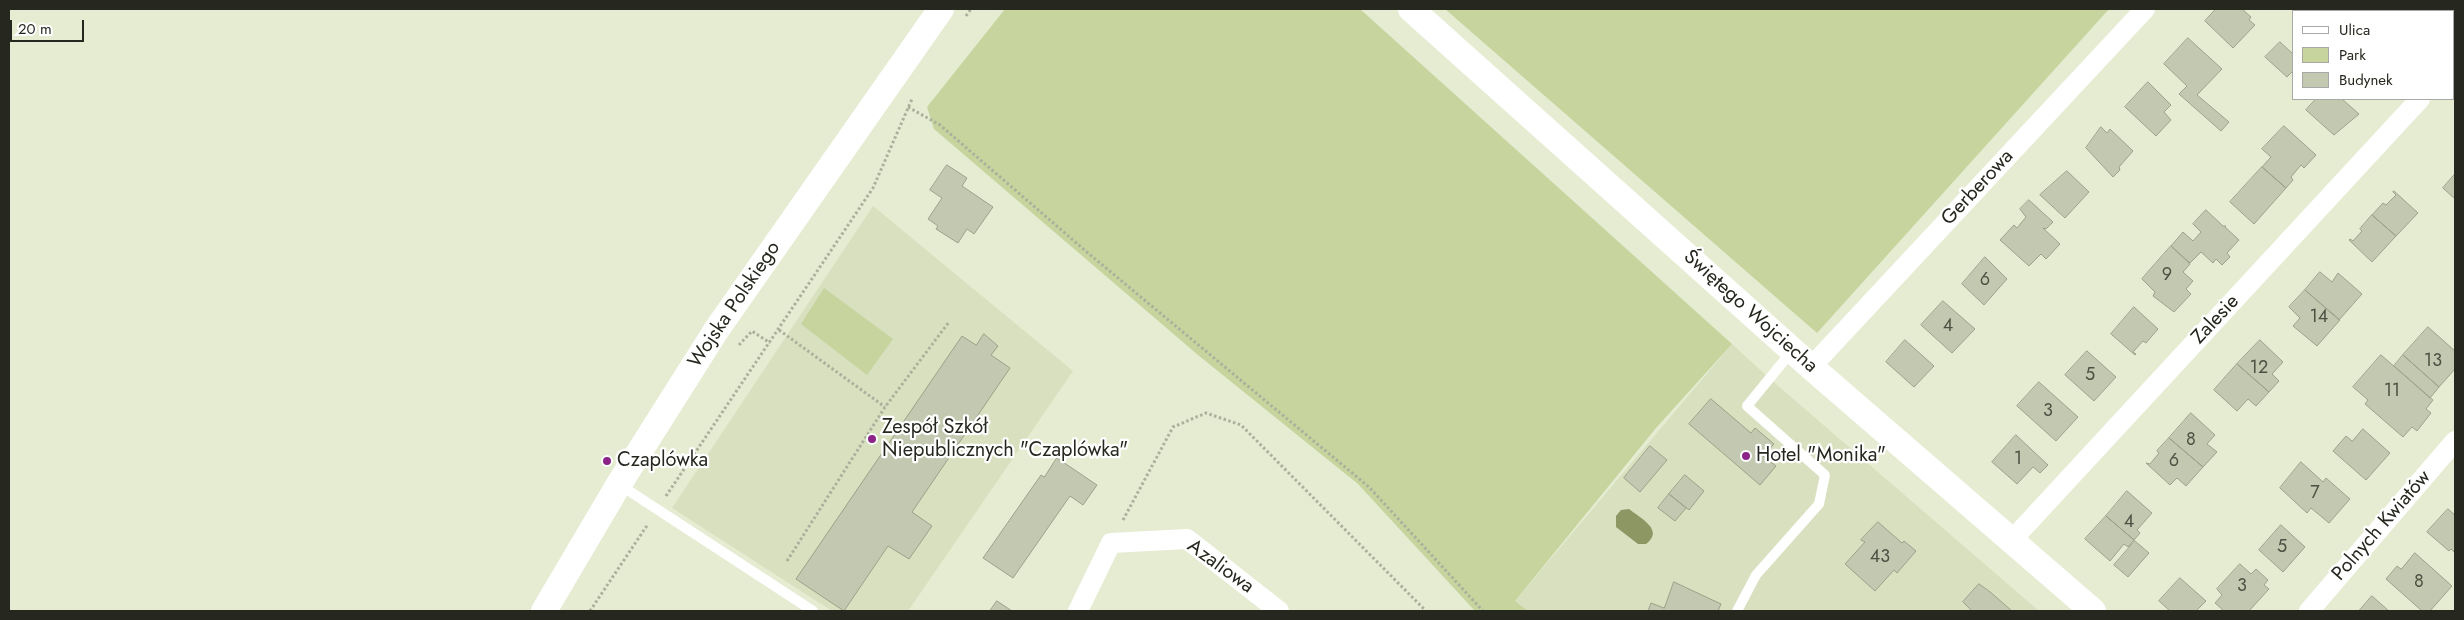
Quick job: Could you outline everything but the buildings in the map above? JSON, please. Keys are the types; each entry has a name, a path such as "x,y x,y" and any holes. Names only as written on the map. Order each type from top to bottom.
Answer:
{"street":[{"name":"Świętego Wojciecha","path":"1411,9 1802,358 2093,611"},
{"name":"Gerberowa","path":"1802,358 2145,9"},
{"name":"Wojska Polskiego","path":"544,611 620,484 717,329 951,16"},
{"name":"Zalesie","path":"2012,540 2419,100"},
{"name":"Polnych Kwiatów","path":"2309,611 2455,441"},
{"name":"Azaliowa","path":"1110,543 1187,538 1279,611"},
{"path":"1078,611 1110,543"}],"lane":[{"path":"1737,611 1756,575 1820,504 1825,475 1747,406 1802,358"},
{"path":"620,484 813,611"}],"path":[{"path":"951,16 971,9"},
{"path":"590,611 873,188 916,91"},
{"path":"908,107 940,125 1088,253 1369,487 1483,611"},
{"path":"786,561 885,408 949,322"},
{"path":"779,330 885,408"},
{"path":"1110,543 1174,427 1206,413 1241,425 1426,611"}],"shaded area":[{"name":"Zespół Szkół Niepublicznych \"Czaplówka\"","path":"873,206 1073,371 908,611 832,611 672,508"},
{"path":"1732,344 2039,611 1528,611 1515,601"},
{"path":"1629,509 1644,520 1652,529 1651,539 1646,544 1638,544 1616,527 1616,516 1621,510"}],"green space":[{"path":"1005,9 1360,9 1732,344 1656,428 1515,601 1528,611 1475,611 1358,484 1198,355 934,129 927,107"},
{"path":"1445,9 2109,9 1817,333"},
{"path":"824,288 893,339 867,375 801,324"}],"place":[{"name":"Zespół Szkół Niepublicznych \"Czaplówka\"","path":"872,439"},
{"name":"Hotel \"Monika\"","path":"1746,456"},
{"name":"Czaplówka","path":"607,461"}]}
